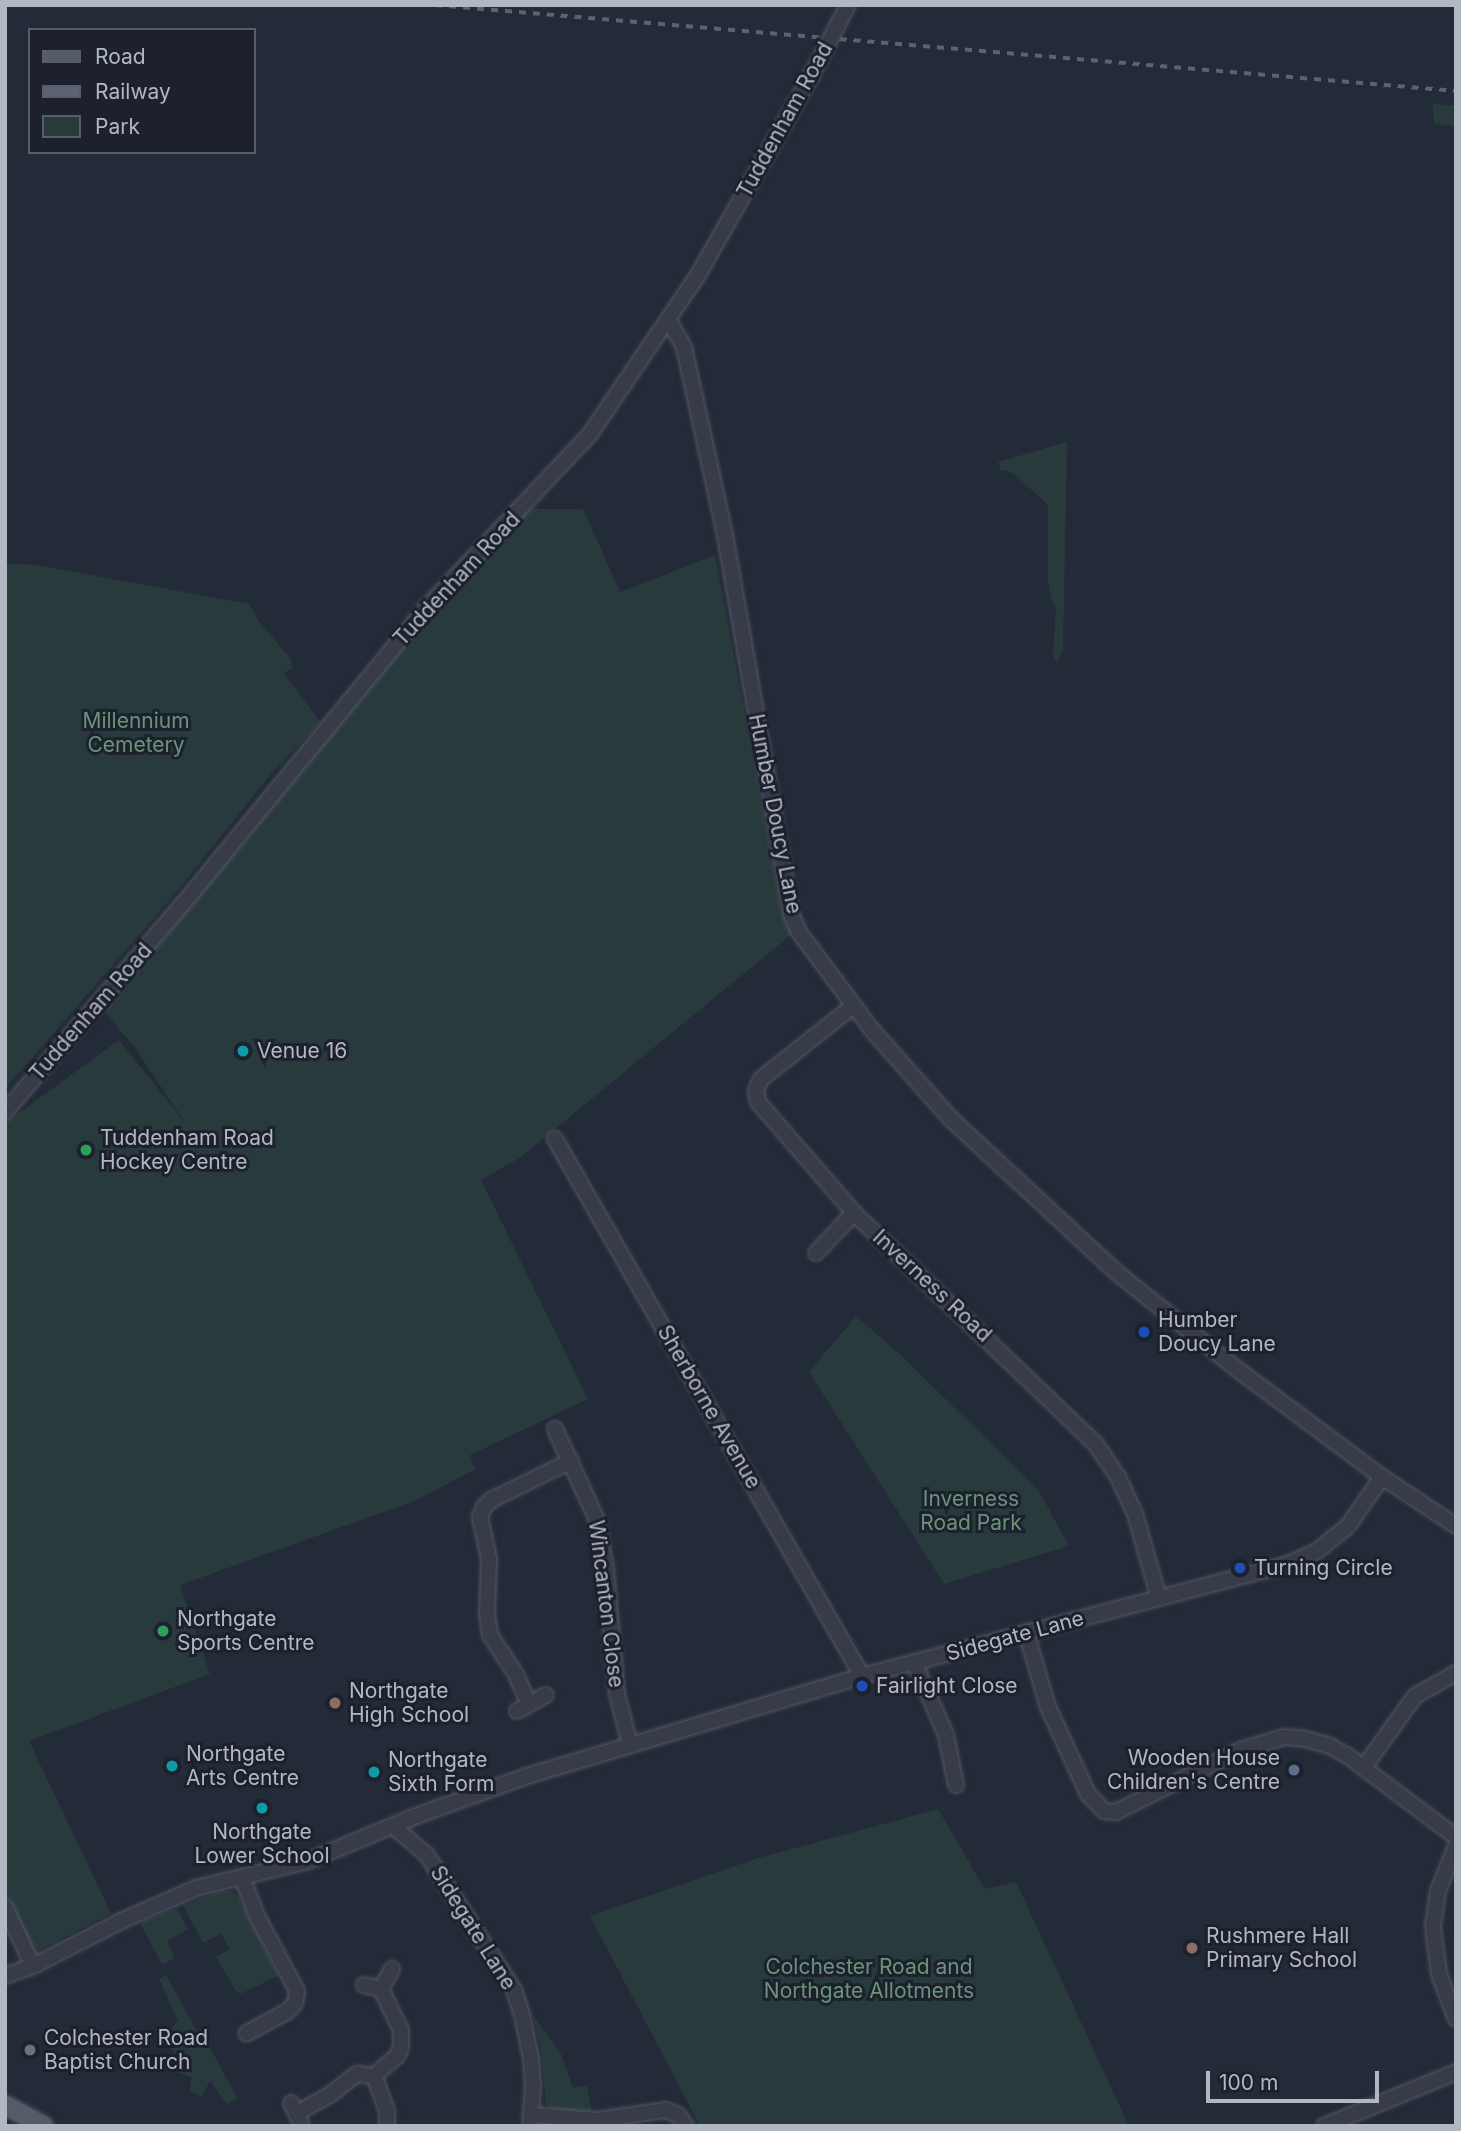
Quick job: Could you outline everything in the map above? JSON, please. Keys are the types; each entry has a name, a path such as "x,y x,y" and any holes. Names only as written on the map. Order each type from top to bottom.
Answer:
{"main road":[{"path":"5,2105 44,2126"}],"street":[{"name":"Tuddenham Road","path":"5,1112 186,900 427,607 590,434 669,321 812,74 848,5"},
{"name":"Humber Doucy Lane","path":"669,321 684,347 725,535 791,914 799,932 853,1006 953,1120 1116,1272 1241,1372 1382,1477 1456,1526"},
{"name":"Inverness Road","path":"853,1006 761,1079 756,1090 758,1102 854,1213 1095,1443 1118,1477 1135,1514 1159,1598"},
{"name":"Sherborne Avenue","path":"555,1139 862,1676"},
{"path":"816,1253 854,1213"},
{"name":"Wincanton Close","path":"555,1429 590,1499 600,1534 617,1694 630,1745"},
{"path":"547,1695 523,1708 515,1673 492,1641 488,1629 489,1559 480,1517 491,1500 571,1461"},
{"name":"Sidegate Lane","path":"531,2120 531,2057 523,2015 513,1990 427,1855 416,1816 527,1776 862,1676 1305,1558 1348,1526 1382,1477"},
{"path":"1027,1633 1048,1707 1088,1794 1104,1811 1116,1812 1241,1750 1284,1737 1328,1745 1364,1767 1456,1837"},
{"path":"914,1662 946,1735 956,1785"},
{"path":"1364,1767 1415,1696 1456,1673"},
{"path":"5,1976 33,1966 175,1897 215,1882 307,1861 416,1816"},
{"name":"Sidegate Lane","path":"393,1826 427,1855"},
{"path":"1456,1846 1438,1891 1433,1927 1439,1974 1456,2019"},
{"path":"242,1877 252,1906 297,1991 295,2003 288,2011 247,2033"},
{"path":"5,1906 33,1966"},
{"path":"381,1989 392,1969"},
{"path":"297,2114 331,2094 357,2074 374,2076 398,2055 402,2042 401,2030 381,1989 365,1984"},
{"path":"1324,2126 1456,2072"},
{"path":"374,2076 387,2111 387,2126"},
{"path":"531,2120 597,2120 658,2110 673,2112 686,2126"}],"green space":[{"path":"1433,104 1456,106 1456,127 1434,123"},
{"path":"1067,442 1063,649 1057,663 1053,656 1056,608 1048,582 1048,505 1016,476 1007,470 1001,471 998,462"},
{"path":"529,509 583,509 620,592 715,555 782,914 792,934 521,1157 481,1180 588,1399 470,1455 475,1469 417,1500 180,1585 210,1674 29,1741 111,1913 32,1954 5,1892 5,1123 119,1040 186,1124 135,1048 102,1008 435,608"},
{"name":"Millennium Cemetery","path":"5,563 36,565 249,604 258,620 291,659 293,668 283,673 321,722 270,775 174,895 5,1089"},
{"name":"Inverness Road Park","path":"856,1316 903,1357 1039,1491 1069,1546 944,1584 809,1372"},
{"name":"Colchester Road and Northgate Allotments","path":"938,1809 985,1889 1016,1882 1129,2126 700,2126 590,1916 758,1858"},
{"path":"222,1891 231,1891 239,1897 278,1976 240,1994 216,1957 230,1949 221,1934 203,1943 183,1905"},
{"path":"177,1908 188,1929 167,1941 175,1958 162,1965 140,1923"},
{"path":"166,1975 197,2031 200,2029 237,2098 227,2104 210,2081 201,2098 190,2090 191,2077 171,2070 180,2058 161,2039 178,2021 159,1979"},
{"path":"533,2015 561,2054 573,2088 587,2085 592,2112 555,2110 546,2105 541,2048"}],"railway":[{"path":"435,5 1456,91"}],"place":[{"name":"Venue 16","path":"243,1051"},
{"name":"Tuddenham Road Hockey Centre","path":"86,1150"},
{"name":"Humber Doucy Lane","path":"1144,1332"},
{"name":"Turning Circle","path":"1240,1568"},
{"name":"Northgate Sports Centre","path":"163,1631"},
{"name":"Fairlight Close","path":"862,1686"},
{"name":"Northgate High School","path":"335,1703"},
{"name":"Northgate Arts Centre","path":"172,1766"},
{"name":"Wooden House Children's Centre","path":"1294,1770"},
{"name":"Northgate Sixth Form","path":"374,1772"},
{"name":"Northgate Lower School","path":"262,1808"},
{"name":"Rushmere Hall Primary School","path":"1192,1948"},
{"name":"Colchester Road Baptist Church","path":"30,2050"}]}
